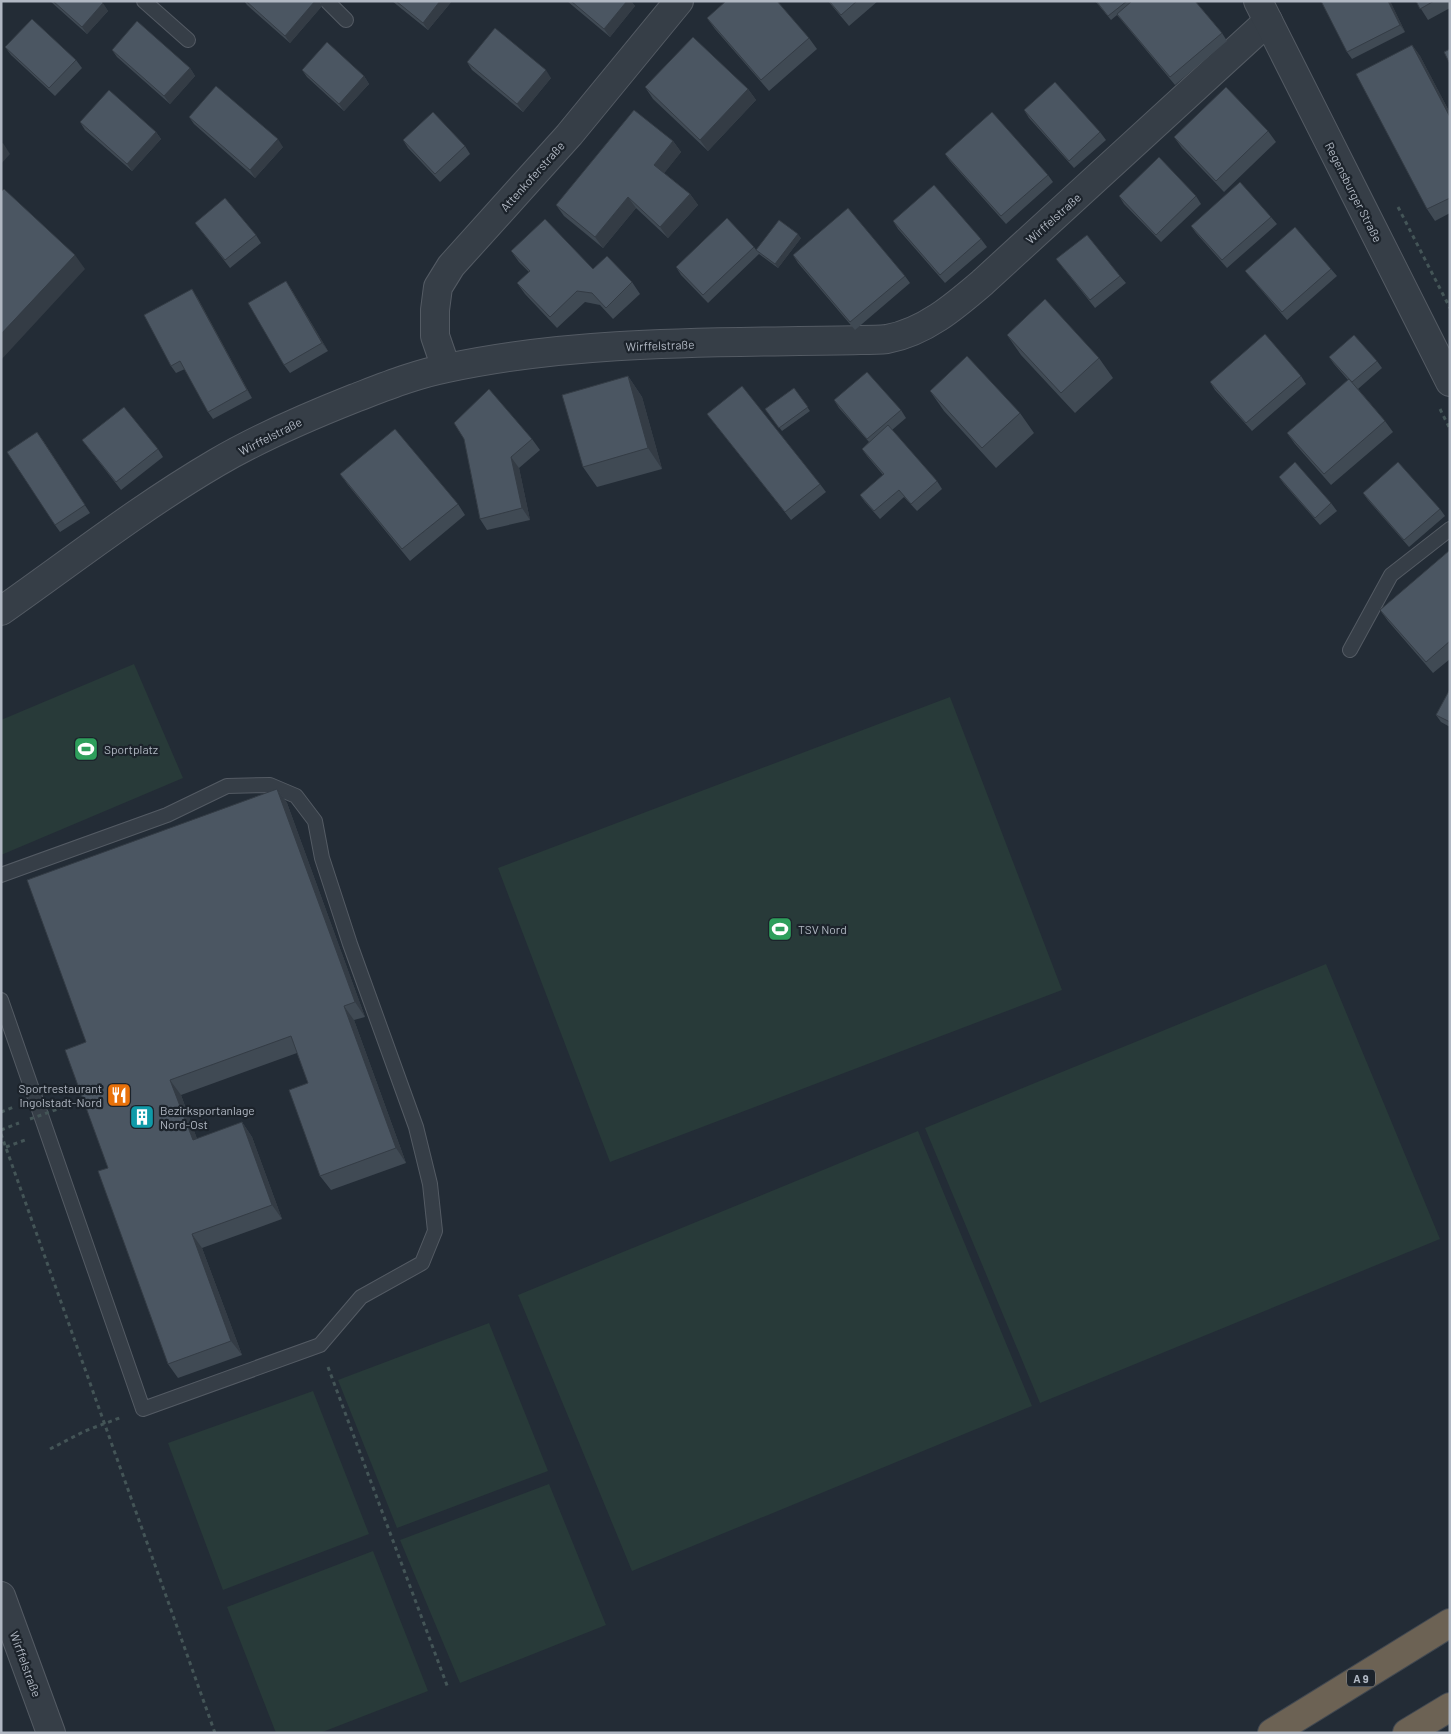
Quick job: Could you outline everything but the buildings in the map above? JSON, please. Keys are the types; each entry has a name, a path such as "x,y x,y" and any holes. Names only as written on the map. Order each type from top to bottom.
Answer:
{"highway":[{"name":"A 9","path":"1272,1733 1450,1622"},
{"path":"1407,1733 1450,1707"}],"street":[{"name":"Attenkoferstraße","path":"446,368 435,336 434,310 438,287 451,266 569,135 679,1"},
{"name":"Wirffelstraße","path":"1,611 132,518 216,463 303,418 380,388 446,368 528,355 607,347 887,339 914,331 939,317 983,282 1263,11"},
{"name":"Regensburger Straße","path":"1263,11 1450,382"},
{"name":"Wirffelstraße","path":"1,1596 51,1733"}],"lane":[{"path":"144,1 188,40"},
{"path":"327,1 346,20"},
{"path":"1350,650 1391,576 1450,529"},
{"path":"1,875 167,815 227,786 270,785 296,796 315,821 322,858 350,944 416,1127 430,1184 435,1231 422,1263 361,1297 320,1345 143,1409 1,1000"}],"path":[{"path":"1,1130 88,1098"},
{"path":"1,1134 216,1733"},
{"path":"320,1345 448,1688"},
{"path":"50,1449 85,1431 129,1414"}],"shaded area":[{"name":"Sportplatz","path":"134,664 183,778 1,855 1,720"},
{"name":"TSV Nord","path":"950,697 1062,990 610,1162 498,868"},
{"path":"1326,964 1440,1239 1040,1403 925,1128"},
{"path":"918,1131 1032,1406 632,1571 518,1295"},
{"path":"489,1323 548,1471 397,1528 338,1380"},
{"path":"313,1391 369,1534 223,1590 168,1443"},
{"path":"549,1484 606,1625 460,1683 400,1540"},
{"path":"373,1551 428,1691 320,1733 276,1733 227,1607"}],"place":[{"name":"Sportplatz","path":"86,749"},
{"name":"TSV Nord","path":"780,929"},
{"name":"Sportrestaurant Ingolstadt-Nord","path":"119,1095"},
{"name":"Bezirksportanlage Nord-Ost","path":"142,1117"}]}
